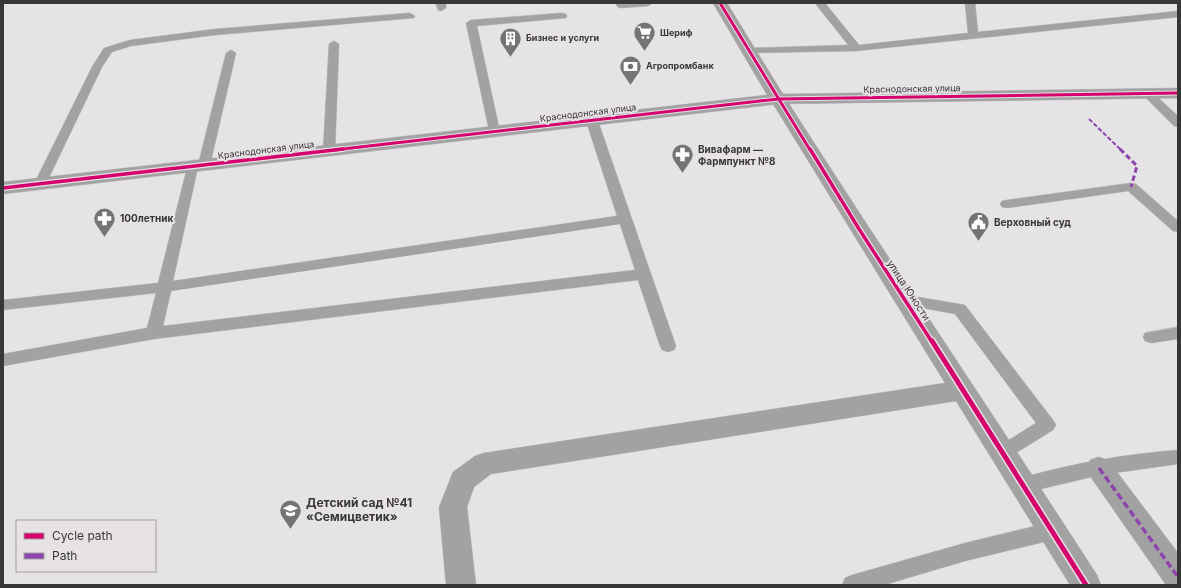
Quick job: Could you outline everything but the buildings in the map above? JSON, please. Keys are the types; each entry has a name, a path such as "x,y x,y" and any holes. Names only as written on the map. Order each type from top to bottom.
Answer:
{"street":[{"name":"улица Юности","path":"720,3 859,229 906,300 1002,453 1024,484 1086,585"},
{"name":"Краснодонская улица","path":"3,188 778,99 1178,93"},
{"path":"462,585 453,507 463,480 484,464 963,390"},
{"path":"1099,468 1178,577"}],"lane":[{"path":"621,5 648,3"},
{"path":"820,3 856,48"},
{"path":"970,3 973,36"},
{"path":"750,52 856,48 1178,14"},
{"path":"40,184 97,68 108,50 130,43 215,32 410,16"},
{"path":"494,132 471,23 562,16"},
{"path":"329,151 334,44"},
{"path":"154,333 164,287 231,53"},
{"path":"1148,94 1178,123"},
{"path":"592,121 668,346"},
{"path":"1007,204 1131,188 1178,228"},
{"path":"3,305 164,287 625,219"},
{"path":"3,360 154,333 644,274"},
{"path":"906,300 960,309 1046,425 1002,453"},
{"path":"1151,337 1178,333"},
{"path":"1024,484 1055,476 1144,460 1178,457"},
{"path":"852,585 965,552 1052,531"}],"marked path":[{"path":"1089,119 1137,166 1131,187"},
{"path":"1099,468 1178,577"}],"cycle path":[{"path":"720,3 859,229 1024,485 1086,585"},
{"path":"3,188 778,99 1178,93"}],"place":[{"name":"Шериф","path":"644,52"},
{"name":"Бизнес и услуги","path":"511,58"},
{"name":"Агропромбанк","path":"631,86"},
{"name":"Вивафарм — Фармпункт №8","path":"683,174"},
{"name":"100летник","path":"105,238"},
{"name":"Верховный суд","path":"979,242"},
{"name":"Детский сад №41 «Семицветик»","path":"290,530"}]}
